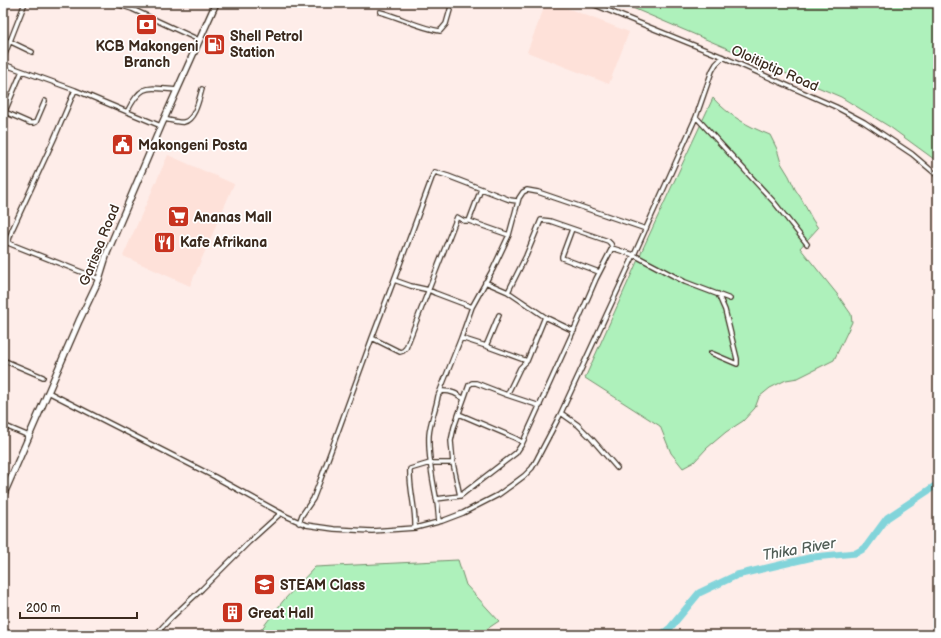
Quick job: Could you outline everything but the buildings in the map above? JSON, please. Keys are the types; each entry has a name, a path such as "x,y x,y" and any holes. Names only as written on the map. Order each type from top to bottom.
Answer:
{"highway":[{"name":"Garissa Road","path":"3,496 98,279 107,253 164,119 216,3"}],"street":[{"path":"3,58 25,3"},
{"path":"113,3 199,40"},
{"path":"132,10 134,3"},
{"path":"380,12 432,30 440,31 446,24 452,3"},
{"name":"Oloitiptip Road","path":"590,3 723,57 842,110 864,122 912,154 938,176"},
{"path":"9,41 32,52"},
{"path":"48,392 188,463 300,523 314,527 372,531 415,528 463,514 498,495 524,476 532,468 561,413 646,229 696,117 712,71 723,57"},
{"path":"3,64 75,90 161,126"},
{"path":"3,116 22,71"},
{"path":"127,112 132,101 142,90 148,88 178,90"},
{"path":"164,119 183,123 191,118 197,108 202,89"},
{"path":"8,243 12,230 75,90"},
{"path":"5,112 30,123 34,123 36,122 45,101"},
{"path":"696,117 774,202 807,244"},
{"path":"300,523 302,515 313,499 320,481 435,172 510,200 517,201"},
{"path":"469,220 481,189"},
{"path":"439,522 429,446 430,428 438,396 472,307 493,269 509,235 517,201 523,192 527,190 534,191 646,229"},
{"path":"372,338 400,352 406,348 457,217 464,221 469,220 509,235"},
{"path":"508,292 526,256 541,220 550,221 608,241 612,248 634,255 685,282 730,299"},
{"path":"572,229 562,258 599,272"},
{"path":"3,241 98,279"},
{"path":"436,498 460,496 516,453 522,444 540,406 599,272 612,248"},
{"path":"394,280 429,290 435,294 472,307"},
{"path":"485,282 508,292 545,317 574,331"},
{"path":"711,353 737,364 725,310 718,294"},
{"path":"486,346 499,315"},
{"path":"507,395 520,368 527,361 545,317"},
{"path":"461,338 527,361"},
{"path":"3,360 42,377"},
{"path":"460,496 453,463 451,441 454,427 469,385 476,383 540,406"},
{"path":"438,396 442,391 448,390 464,399"},
{"path":"561,413 578,425 617,468"},
{"path":"459,414 515,438 522,442 522,444"},
{"path":"3,425 29,436"},
{"path":"415,528 415,511 410,482 410,469 430,462 453,463"},
{"path":"155,635 249,542 281,513"}],"shaded area":[{"path":"546,3 554,3 629,32 609,84 527,52"},
{"name":"Ananas Mall","path":"168,155 234,184 190,286 123,256"}],"green space":[{"path":"621,3 938,3 938,162 890,127 841,97"},
{"path":"713,98 725,110 739,120 770,135 777,149 781,163 818,228 800,248 837,294 851,314 852,322 834,360 798,378 786,380 770,388 759,397 755,408 743,421 726,432 707,448 694,462 683,468 671,453 660,426 585,378"},
{"path":"458,560 466,585 499,621 478,635 257,635 283,601 315,567"}],"waterway":[{"name":"Thika River","path":"661,635 670,628 699,593 737,575 813,557 856,553 865,548 887,518 938,484"}],"place":[{"name":"KCB Makongeni Branch","path":"147,24"},
{"name":"Shell Petrol Station","path":"215,44"},
{"name":"Makongeni Posta","path":"123,145"},
{"name":"Ananas Mall","path":"179,217"},
{"name":"Kafe Afrikana","path":"165,242"},
{"name":"STEAM Class","path":"265,585"},
{"name":"Great Hall","path":"232,613"}]}
